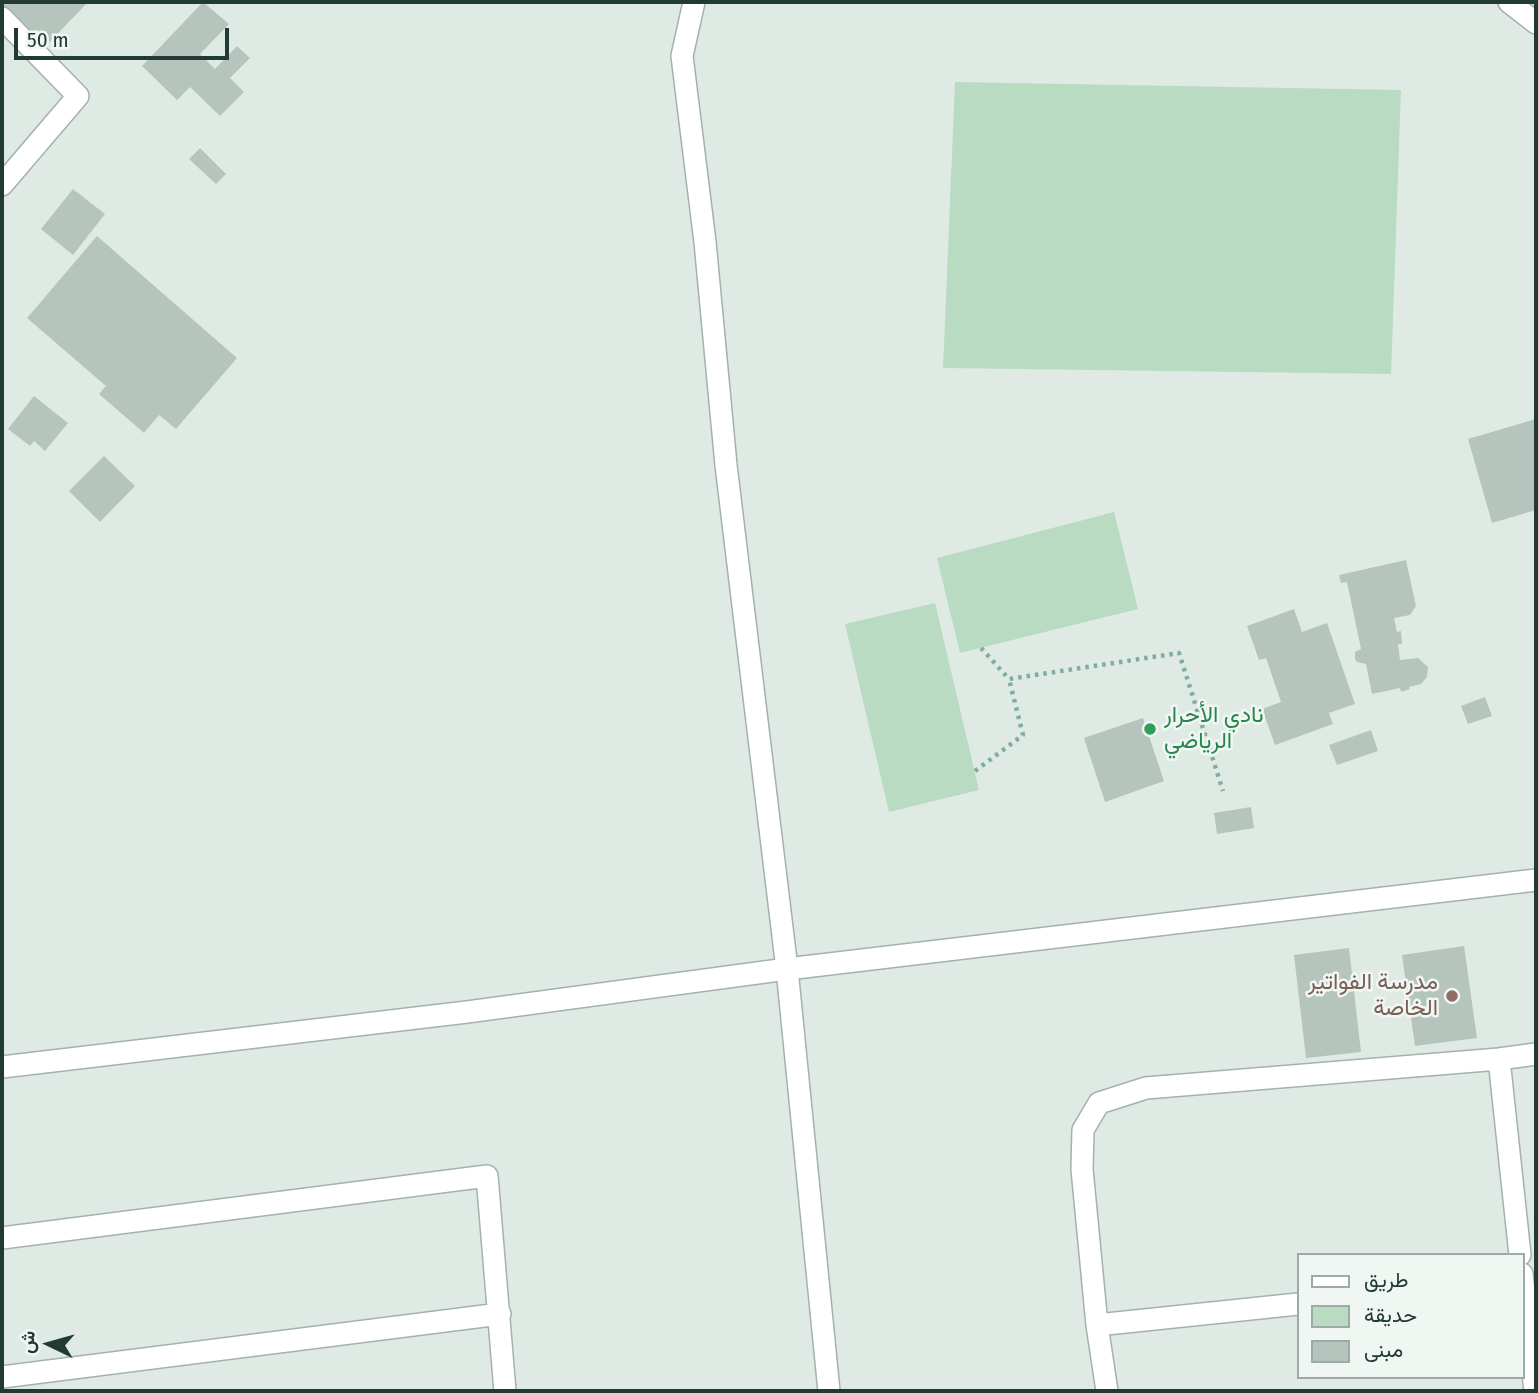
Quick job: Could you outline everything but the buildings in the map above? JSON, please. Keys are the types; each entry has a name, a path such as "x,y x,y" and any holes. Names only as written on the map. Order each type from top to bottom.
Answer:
{"street":[{"path":"694,2 682,56 705,242 726,465 787,970 830,1391"},
{"path":"1509,2 1536,23"},
{"path":"2,18 78,96 2,185"},
{"path":"2,1067 1536,880"},
{"path":"1107,1391 1097,1325 1082,1169 1083,1130 1099,1103 1146,1088 1536,1054"},
{"path":"1499,1059 1520,1253"},
{"path":"2,1238 487,1176 505,1391"},
{"path":"1524,1290 1535,1391"},
{"path":"1097,1325 1296,1304"},
{"path":"2,1377 500,1314"}],"path":[{"path":"975,771 1023,735 1009,679 981,648"},
{"path":"1009,679 1179,653 1223,791"}],"green space":[{"path":"955,82 1401,90 1391,374 943,368"},
{"path":"1114,512 1138,609 960,653 937,558"},
{"path":"935,603 979,790 889,812 845,624"}],"place":[{"name":"نادي الأحرار الرياضي","path":"1150,729"},
{"name":"مدرسة الفواتير الخاصة","path":"1452,996"}]}
